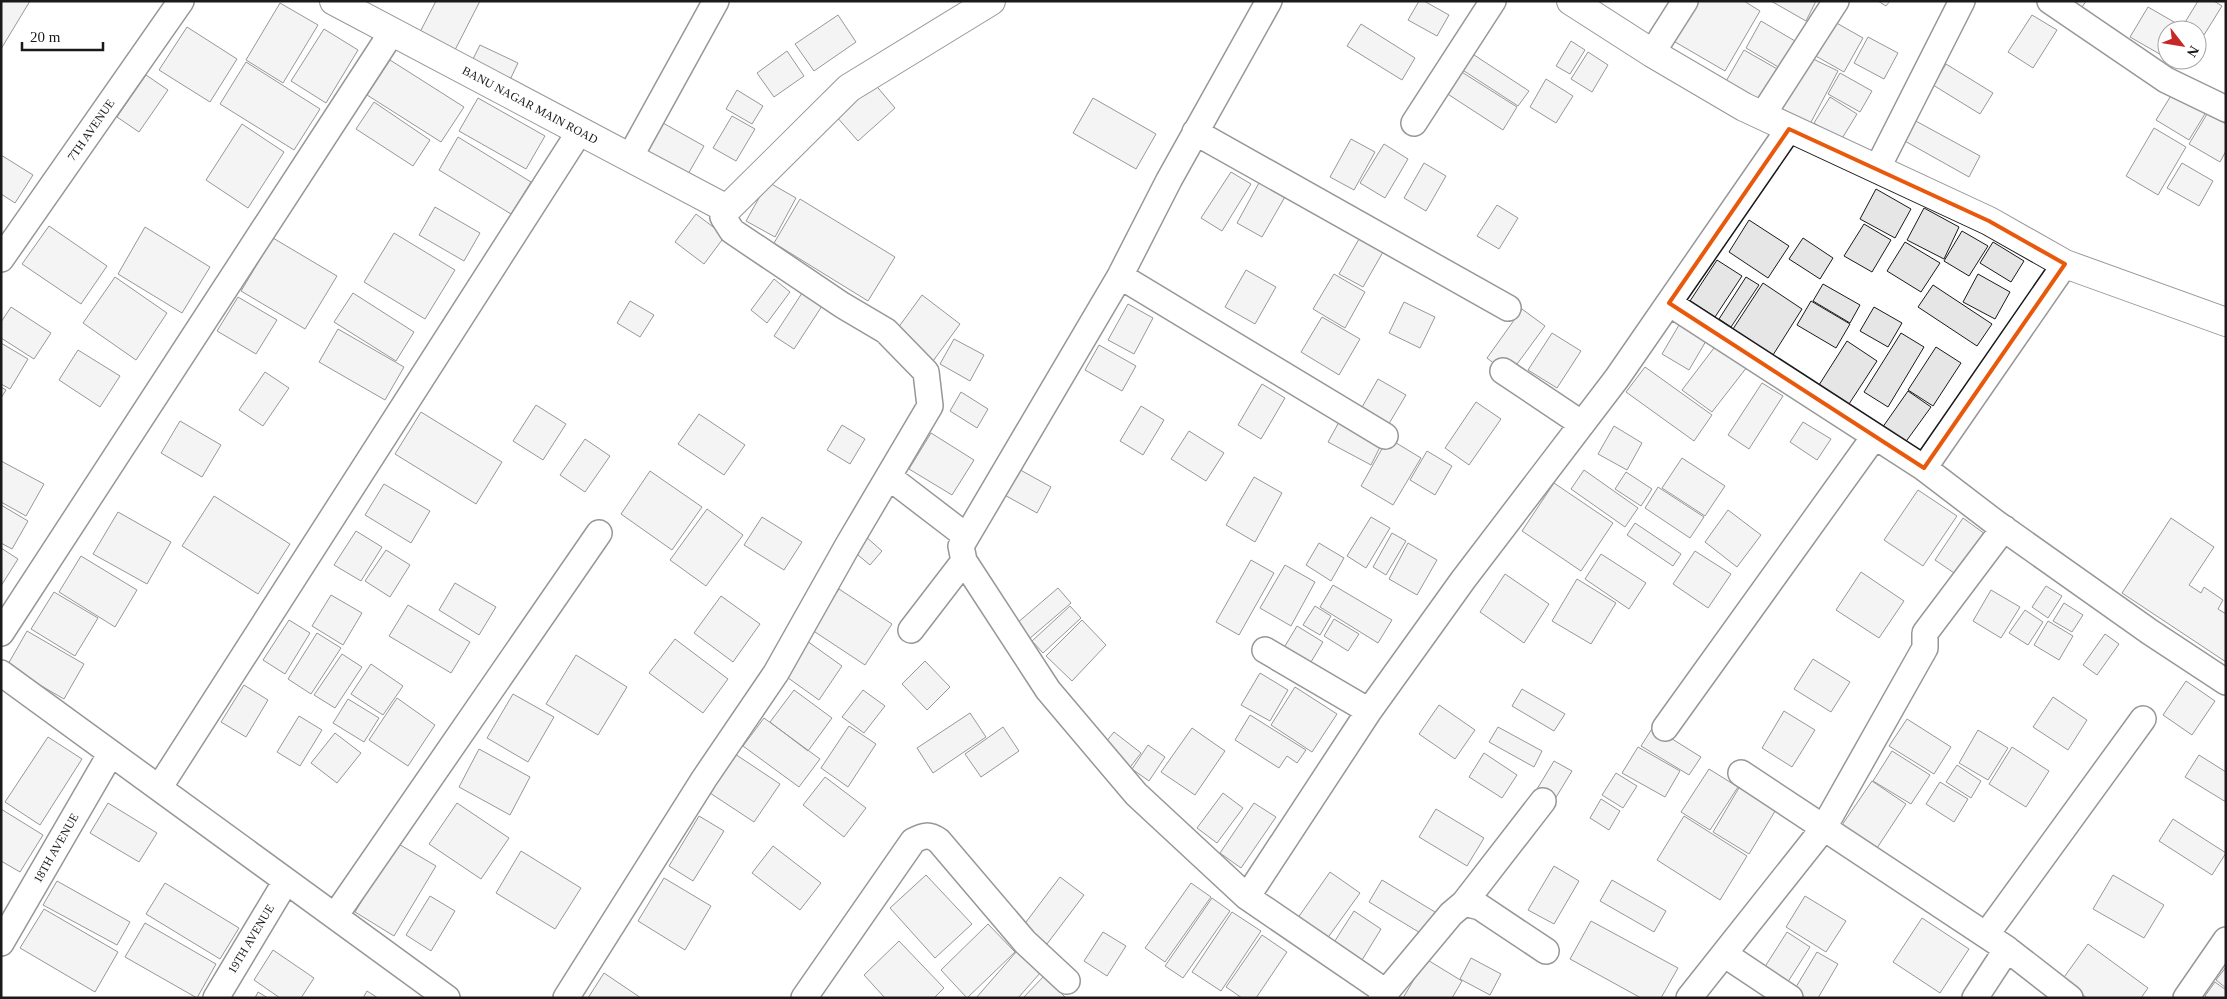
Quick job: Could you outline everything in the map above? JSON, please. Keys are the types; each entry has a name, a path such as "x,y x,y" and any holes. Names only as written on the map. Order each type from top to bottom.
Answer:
{"street":[{"name":"7TH AVENUE","path":"1,259 180,1"},
{"name":"BANU NAGAR MAIN ROAD","path":"334,1 727,208"},
{"path":"630,158 716,1"},
{"path":"566,998 704,779 776,673 848,545 930,406 926,372 886,331 732,231 723,217 727,208 849,88 991,1"},
{"path":"1269,1 1195,132 1120,276 966,536 961,546 964,561 1048,690 1136,794 1247,897 1384,995 1451,914 1464,903 1543,800"},
{"path":"1414,123 1493,1"},
{"path":"1571,1 1652,53 1762,116 1989,221 2065,264 2226,322"},
{"path":"1652,53 1686,1"},
{"path":"1762,116 1836,1"},
{"path":"1877,169 1962,1"},
{"path":"2050,1 2166,80 2226,108"},
{"path":"1,633 392,32"},
{"path":"1247,897 1369,711 1463,580 1617,378 1789,129"},
{"path":"159,788 580,131"},
{"path":"1195,132 1508,308"},
{"path":"1924,468 2065,264"},
{"path":"1120,276 1385,436"},
{"path":"1669,303 1924,468 2004,528 2150,632 2226,682"},
{"path":"1504,371 1582,424"},
{"path":"1665,728 1874,437"},
{"path":"889,477 966,536"},
{"path":"1689,998 1823,829 1925,648 1925,633 2004,528"},
{"path":"335,916 599,533"},
{"path":"910,630 964,561"},
{"path":"1265,650 1369,711"},
{"path":"1,673 447,998"},
{"path":"1986,935 2143,719"},
{"name":"18TH AVENUE","path":"1,943 110,753"},
{"path":"1741,773 2007,949 2070,998"},
{"path":"804,998 913,841 923,835 931,835 939,841 1025,942 1067,981"},
{"name":"19TH AVENUE","path":"216,998 286,881"},
{"path":"1464,903 1480,907 1546,951"},
{"path":"2186,998 2226,940"},
{"path":"1975,998 2007,949"},
{"path":"1724,954 1790,998"}],"highlighted area":[{"path":"1789,129 1989,221 2065,264 1924,468 1669,303"}],"building":[{"path":"1,1 30,1 1,49"},
{"path":"436,1 480,1 455,50 420,32"},
{"path":"1419,1 1424,1 1449,15 1437,36 1408,20"},
{"path":"1695,1 1744,1 1760,11 1725,71 1670,39"},
{"path":"1771,1 1816,1 1806,21"},
{"path":"1878,1 1890,1 1886,6"},
{"path":"2062,1 2086,1 2079,12"},
{"path":"2198,1 2214,1 2222,6 2207,30 2207,20 2186,20"},
{"path":"280,3 318,25 283,83 246,60"},
{"path":"2148,7 2171,20 2157,20 2157,53 2130,37"},
{"path":"838,15 856,42 814,71 795,44"},
{"path":"2032,15 2057,30 2033,68 2008,52"},
{"path":"1761,21 1795,41 1780,68 1746,48"},
{"path":"1833,21 1863,38 1844,72 1814,55"},
{"path":"1361,24 1415,58 1402,80 1347,46"},
{"path":"187,27 237,59 210,102 159,70"},
{"path":"324,29 358,50 326,103 291,81"},
{"path":"1868,37 1898,53 1884,79 1854,63"},
{"path":"1571,41 1585,50 1570,74 1556,66"},
{"path":"480,45 518,63 508,84 470,65"},
{"path":"1744,50 1779,70 1760,103 1725,83"},
{"path":"787,51 804,76 774,97 757,73"},
{"path":"1468,51 1529,91 1518,106 1458,67"},
{"path":"1588,52 1608,65 1592,92 1571,79"},
{"path":"1807,56 1838,71 1809,126 1779,110"},
{"path":"390,60 464,107 441,142 367,95"},
{"path":"246,62 320,109 294,150 220,104"},
{"path":"1946,64 1993,93 1980,114 1933,85"},
{"path":"1457,69 1517,107 1503,130 1443,91"},
{"path":"1840,73 1872,91 1860,112 1828,94"},
{"path":"146,75 168,90 139,132 117,117"},
{"path":"1546,79 1573,96 1556,123 1530,107"},
{"path":"873,82 895,108 858,141 835,115"},
{"path":"2175,89 2208,109 2189,140 2156,120"},
{"path":"737,90 763,106 752,124 726,109"},
{"path":"1830,97 1857,114 1841,140 1814,123"},
{"path":"478,98 545,136 526,169 459,131"},
{"path":"1093,98 1156,134 1136,169 1073,133"},
{"path":"374,102 430,140 413,166 356,129"},
{"path":"2207,114 2226,124 2226,151 2220,162 2189,144"},
{"path":"732,116 755,129 736,161 713,148"},
{"path":"1914,120 1980,156 1969,177 1903,140"},
{"path":"663,123 704,146 687,176 646,153"},
{"path":"242,124 284,152 248,208 206,180"},
{"path":"2154,128 2186,147 2158,195 2126,176"},
{"path":"458,137 531,182 511,214 439,170"},
{"path":"1351,139 1375,152 1354,190 1330,177"},
{"path":"1384,144 1408,159 1385,198 1360,183"},
{"path":"1,155 33,175 15,203 1,194"},
{"path":"1424,163 1446,176 1426,211 1404,198"},
{"path":"2182,163 2213,181 2199,206 2167,188"},
{"path":"1231,172 1251,184 1222,231 1201,218"},
{"path":"1260,181 1286,195 1262,237 1237,223"},
{"path":"768,182 796,198 775,237 746,221"},
{"path":"1876,189 1911,209 1895,238 1860,219"},
{"path":"800,199 895,257 868,301 774,243"},
{"path":"1497,205 1518,218 1499,249 1477,236"},
{"path":"435,207 480,233 464,261 419,235"},
{"path":"1924,208 1959,227 1944,259 1907,240"},
{"path":"696,214 725,236 704,264 675,242"},
{"path":"1749,220 1789,246 1768,278 1729,252"},
{"path":"1864,224 1891,240 1872,272 1844,256"},
{"path":"49,226 107,266 81,304 22,264"},
{"path":"145,227 210,267 182,313 118,274"},
{"path":"1962,231 1988,246 1969,276 1944,261"},
{"path":"394,233 455,270 425,319 364,282"},
{"path":"273,238 337,276 305,329 241,291"},
{"path":"1803,238 1833,258 1820,279 1789,259"},
{"path":"1359,239 1383,252 1363,287 1339,274"},
{"path":"1905,242 1940,263 1921,292 1887,271"},
{"path":"1993,242 2024,261 2011,282 1980,263"},
{"path":"1717,260 1742,276 1715,317 1690,301"},
{"path":"1246,270 1276,287 1255,324 1225,307"},
{"path":"1334,274 1365,292 1345,328 1313,309"},
{"path":"1978,274 2010,292 1995,319 1963,302"},
{"path":"115,277 167,313 136,360 83,323"},
{"path":"1746,277 1759,285 1731,327 1719,319"},
{"path":"774,279 790,292 767,323 751,310"},
{"path":"1763,283 1802,309 1773,355 1733,329"},
{"path":"1823,284 1860,305 1850,323 1813,301"},
{"path":"1933,285 1992,324 1977,346 1918,307"},
{"path":"804,290 824,303 794,349 774,336"},
{"path":"353,293 414,332 396,361 334,322"},
{"path":"922,295 960,324 933,361 895,332"},
{"path":"238,297 277,320 256,354 217,331"},
{"path":"630,301 654,315 640,337 617,323"},
{"path":"1811,301 1850,324 1836,348 1797,325"},
{"path":"1404,302 1435,317 1420,348 1389,333"},
{"path":"1128,304 1153,318 1134,354 1108,340"},
{"path":"11,307 51,333 34,359 1,338 1,322"},
{"path":"1874,307 1902,323 1888,347 1860,331"},
{"path":"1522,309 1545,326 1509,375 1487,358"},
{"path":"1322,317 1360,339 1339,375 1301,352"},
{"path":"1679,325 1706,341 1689,370 1662,354"},
{"path":"338,329 404,367 385,400 319,362"},
{"path":"1552,333 1581,351 1557,388 1528,370"},
{"path":"1901,333 1924,347 1888,407 1864,392"},
{"path":"954,339 984,355 970,381 940,364"},
{"path":"1847,341 1877,361 1849,404 1819,385"},
{"path":"1,343 28,359 10,389 1,384"},
{"path":"1717,344 1747,367 1712,412 1682,390"},
{"path":"1099,345 1136,366 1122,391 1085,370"},
{"path":"1936,347 1961,363 1933,406 1908,390"},
{"path":"78,350 120,376 100,407 59,380"},
{"path":"1645,367 1712,415 1694,441 1626,392"},
{"path":"265,372 289,388 263,426 239,410"},
{"path":"1378,379 1406,395 1384,432 1357,416"},
{"path":"1762,383 1783,396 1749,449 1728,435"},
{"path":"1262,384 1285,398 1261,439 1238,425"},
{"path":"1,387 6,390 1,398"},
{"path":"1908,391 1931,407 1902,447 1880,431"},
{"path":"961,392 988,409 977,428 950,411"},
{"path":"1476,402 1501,419 1469,465 1445,448"},
{"path":"536,405 566,424 543,460 513,441"},
{"path":"1141,406 1164,420 1143,455 1120,441"},
{"path":"421,412 502,462 476,504 395,454"},
{"path":"699,414 745,445 724,475 678,444"},
{"path":"180,421 221,445 202,477 161,453"},
{"path":"1339,422 1381,445 1371,465 1328,442"},
{"path":"1803,422 1831,439 1817,460 1790,442"},
{"path":"842,425 865,439 850,464 827,450"},
{"path":"1614,426 1642,443 1627,470 1598,454"},
{"path":"1189,431 1224,453 1206,481 1171,459"},
{"path":"931,433 974,460 952,495 909,469"},
{"path":"1388,438 1421,458 1393,505 1361,486"},
{"path":"585,439 610,456 585,492 560,475"},
{"path":"1427,451 1452,466 1435,495 1410,480"},
{"path":"1682,458 1725,486 1705,516 1662,488"},
{"path":"1,461 44,484 26,516 1,502"},
{"path":"1015,467 1051,487 1037,513 1001,493"},
{"path":"1584,470 1638,508 1625,527 1571,489"},
{"path":"650,471 702,507 672,550 621,514"},
{"path":"1626,472 1652,489 1641,506 1615,489"},
{"path":"1254,477 1282,493 1255,542 1226,525"},
{"path":"1554,483 1613,523 1581,571 1522,531"},
{"path":"384,484 430,511 411,543 365,515"},
{"path":"1658,487 1704,517 1690,538 1645,508"},
{"path":"1918,490 1957,516 1923,566 1884,540"},
{"path":"214,496 290,544 258,594 182,546"},
{"path":"1,505 28,521 12,549 1,543"},
{"path":"707,509 743,535 706,586 670,560"},
{"path":"1728,510 1761,535 1737,567 1705,542"},
{"path":"118,512 171,542 147,584 93,554"},
{"path":"762,517 802,542 784,570 744,545"},
{"path":"1371,517 1390,528 1366,568 1347,556"},
{"path":"1963,518 1985,534 1957,575 1935,560"},
{"path":"2171,518 2214,547 2189,585 2201,593 2204,587 2223,600 2218,609 2226,614 2226,662 2122,593"},
{"path":"1635,523 1681,554 1673,566 1627,535"},
{"path":"356,531 382,547 361,581 334,565"},
{"path":"1392,533 1406,541 1386,575 1373,567"},
{"path":"865,536 882,551 870,565 852,550"},
{"path":"1319,543 1344,558 1331,581 1306,565"},
{"path":"1408,543 1437,560 1417,595 1389,579"},
{"path":"1,548 18,559 1,586"},
{"path":"386,550 410,565 390,597 365,581"},
{"path":"1695,551 1731,574 1708,608 1673,584"},
{"path":"1601,554 1646,583 1629,609 1585,579"},
{"path":"81,556 137,590 115,627 59,592"},
{"path":"1251,560 1274,573 1239,635 1216,622"},
{"path":"1285,565 1315,582 1291,626 1260,608"},
{"path":"1861,572 1904,601 1879,638 1836,610"},
{"path":"1505,574 1549,604 1524,643 1480,612"},
{"path":"1577,579 1616,603 1591,644 1552,621"},
{"path":"455,583 496,607 479,635 439,610"},
{"path":"1333,585 1392,620 1378,643 1320,607"},
{"path":"2046,586 2062,596 2048,618 2032,607"},
{"path":"1058,588 1071,603 1029,639 1016,624"},
{"path":"839,589 892,624 865,665 812,630"},
{"path":"1991,590 2020,607 2001,638 1973,621"},
{"path":"54,592 98,618 75,656 31,629"},
{"path":"331,595 362,613 343,645 312,626"},
{"path":"721,596 760,624 733,662 694,633"},
{"path":"2064,603 2083,615 2072,632 2053,621"},
{"path":"408,605 470,642 451,673 389,636"},
{"path":"1070,606 1081,618 1043,653 1032,641"},
{"path":"1315,606 1331,616 1320,635 1303,625"},
{"path":"2025,610 2043,622 2028,645 2009,633"},
{"path":"1334,619 1359,634 1348,651 1324,636"},
{"path":"289,620 310,633 285,674 263,660"},
{"path":"1082,620 1106,645 1072,681 1046,656"},
{"path":"2048,621 2073,636 2059,660 2034,645"},
{"path":"1297,626 1323,642 1305,672 1279,656"},
{"path":"27,631 84,664 64,699 7,666"},
{"path":"317,633 341,648 311,694 288,679"},
{"path":"2105,634 2119,644 2097,675 2083,665"},
{"path":"675,639 728,679 703,713 649,673"},
{"path":"807,641 842,666 819,700 784,675"},
{"path":"342,654 362,667 335,708 314,695"},
{"path":"576,655 627,687 598,735 546,704"},
{"path":"1813,659 1850,682 1831,712 1794,689"},
{"path":"925,661 950,687 927,710 902,684"},
{"path":"371,664 403,686 383,715 351,694"},
{"path":"1260,673 1288,690 1270,721 1241,705"},
{"path":"2186,681 2215,701 2192,735 2163,715"},
{"path":"244,685 268,700 246,737 221,722"},
{"path":"1295,687 1337,714 1312,752 1271,725"},
{"path":"1522,689 1565,714 1554,731 1512,706"},
{"path":"794,690 832,718 808,751 770,722"},
{"path":"863,690 885,706 864,733 842,717"},
{"path":"513,694 554,717 528,762 487,738"},
{"path":"2053,697 2087,720 2068,750 2033,727"},
{"path":"397,698 435,725 408,766 369,740"},
{"path":"348,699 379,718 364,742 333,723"},
{"path":"1439,705 1475,730 1455,759 1419,734"},
{"path":"1784,711 1815,730 1792,767 1762,748"},
{"path":"970,713 986,737 933,773 917,748"},
{"path":"1250,715 1306,750 1297,763 1287,756 1279,768 1235,740"},
{"path":"299,716 322,730 300,766 277,752"},
{"path":"764,718 820,759 799,787 743,746"},
{"path":"1907,719 1951,747 1934,774 1889,746"},
{"path":"849,726 876,744 848,787 821,768"},
{"path":"1003,727 1019,751 981,777 965,754"},
{"path":"1498,727 1542,751 1534,767 1489,742"},
{"path":"1653,727 1701,757 1689,775 1641,746"},
{"path":"1192,728 1225,751 1195,795 1161,772"},
{"path":"1978,730 2008,748 1988,780 1959,763"},
{"path":"1114,732 1141,753 1128,770 1100,749"},
{"path":"335,733 361,753 337,783 311,763"},
{"path":"48,737 82,759 40,825 5,802"},
{"path":"1148,745 1165,757 1149,781 1132,769"},
{"path":"1638,747 1680,771 1665,797 1622,773"},
{"path":"2012,747 2049,771 2026,807 1989,784"},
{"path":"479,749 530,777 510,815 459,787"},
{"path":"1892,751 1930,775 1911,804 1873,781"},
{"path":"1484,753 1517,775 1502,798 1469,777"},
{"path":"735,754 780,784 754,822 710,793"},
{"path":"2199,755 2226,772 2226,802 2185,777"},
{"path":"1554,761 1572,771 1555,799 1537,789"},
{"path":"1957,765 1981,781 1971,798 1946,782"},
{"path":"1709,769 1738,787 1710,830 1681,812"},
{"path":"1616,773 1637,786 1623,808 1602,795"},
{"path":"825,777 866,808 844,837 803,805"},
{"path":"1872,781 1906,804 1877,848 1842,825"},
{"path":"1940,782 1968,799 1954,822 1926,804"},
{"path":"1740,786 1777,808 1749,854 1713,832"},
{"path":"1223,793 1243,808 1217,843 1197,828"},
{"path":"1601,799 1620,811 1609,830 1590,818"},
{"path":"108,803 157,833 139,862 90,833"},
{"path":"457,803 509,838 481,879 429,844"},
{"path":"1254,803 1276,817 1241,868 1220,853"},
{"path":"1,809 43,835 20,872 1,861"},
{"path":"1436,809 1484,838 1467,866 1419,837"},
{"path":"699,816 724,831 693,881 669,866"},
{"path":"1684,816 1747,856 1720,900 1657,860"},
{"path":"2173,819 2226,853 2212,875 2159,841"},
{"path":"397,843 436,866 394,936 355,912"},
{"path":"773,846 821,883 800,910 752,873"},
{"path":"521,851 581,888 555,929 496,893"},
{"path":"1554,866 1579,881 1554,924 1528,910"},
{"path":"1330,872 1360,893 1324,943 1295,922"},
{"path":"926,875 972,924 935,958 890,908"},
{"path":"2113,875 2164,905 2144,938 2093,909"},
{"path":"1060,877 1084,895 1047,944 1023,926"},
{"path":"664,878 711,906 685,950 638,921"},
{"path":"1382,880 1435,912 1422,934 1369,902"},
{"path":"1612,880 1666,911 1654,932 1600,901"},
{"path":"57,881 130,922 117,945 43,905"},
{"path":"165,883 239,928 220,959 146,914"},
{"path":"1191,883 1211,897 1165,962 1145,948"},
{"path":"430,896 455,911 431,951 406,935"},
{"path":"1805,896 1846,921 1826,952 1786,927"},
{"path":"1212,898 1230,911 1183,978 1165,966"},
{"path":"44,909 118,952 95,992 20,948"},
{"path":"1354,911 1381,929 1359,965 1331,947"},
{"path":"1232,912 1261,931 1221,991 1192,972"},
{"path":"1922,918 1969,949 1940,993 1893,962"},
{"path":"1591,921 1678,968 1661,998 1641,998 1570,959"},
{"path":"145,923 216,964 197,998 125,957"},
{"path":"988,924 1015,952 967,998 941,970"},
{"path":"1103,932 1126,946 1107,976 1084,961"},
{"path":"1787,932 1810,947 1784,988 1761,973"},
{"path":"1262,935 1287,952 1256,998 1242,998 1226,987"},
{"path":"899,941 944,988 934,998 885,998 864,975"},
{"path":"2088,944 2148,988 2141,998 2087,998 2062,980"},
{"path":"273,950 314,978 301,998 280,998 254,980"},
{"path":"1017,951 1041,972 1018,998 976,998"},
{"path":"1817,952 1838,964 1818,998 1790,997"},
{"path":"1471,958 1501,974 1490,995 1460,979"},
{"path":"1426,959 1462,981 1452,998 1403,998"},
{"path":"2226,967 2226,988 2216,980"},
{"path":"604,973 641,998 588,998"},
{"path":"1044,976 1066,998 1023,998"},
{"path":"2215,982 2226,990 2226,998 2208,998 2205,996"},
{"path":"367,991 378,998 363,998"},
{"path":"258,992 268,998 255,998"}]}
